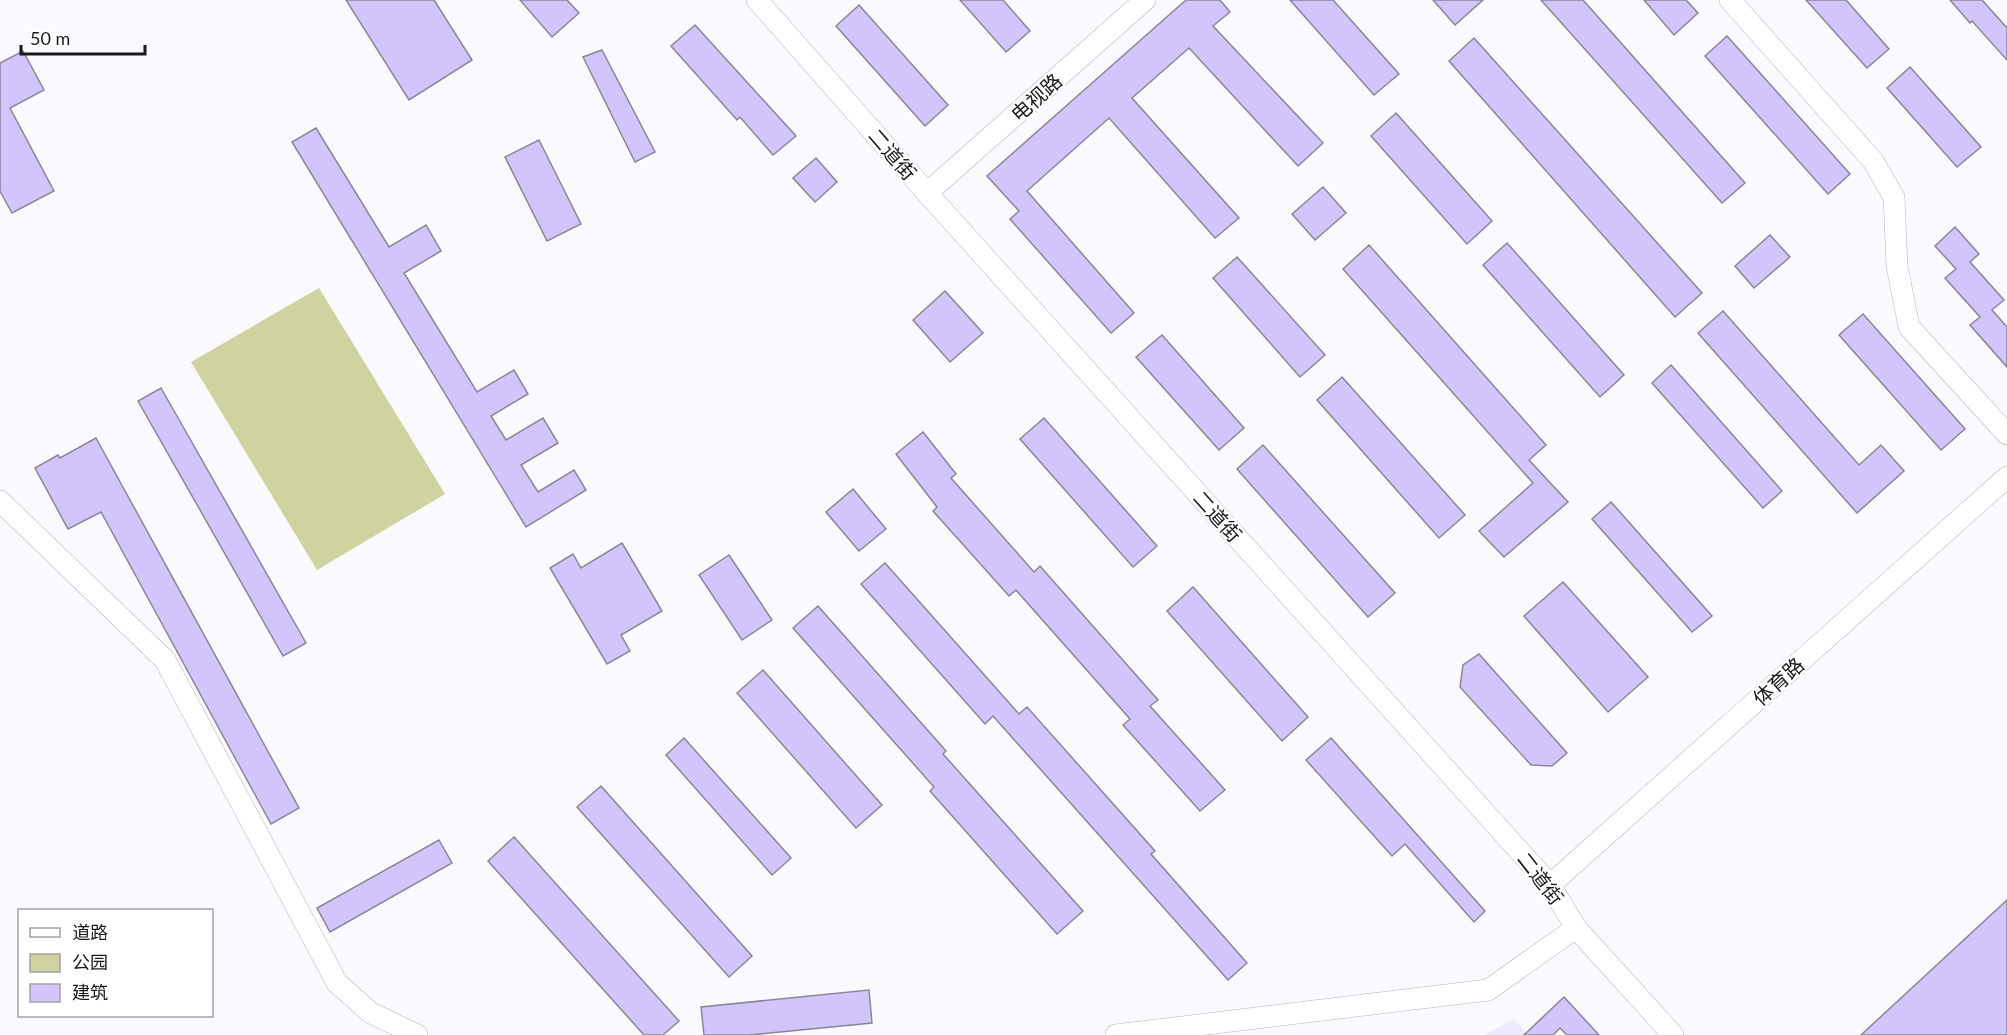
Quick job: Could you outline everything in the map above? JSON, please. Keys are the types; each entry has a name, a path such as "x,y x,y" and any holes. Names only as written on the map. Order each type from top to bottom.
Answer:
{"street":[{"name":"二道街","path":"757,0 927,193 1550,885 1576,928 1673,1035"},
{"name":"电视路","path":"927,193 1145,0"},
{"path":"1730,0 1873,160 1894,197 1898,266 1910,327 2007,434"},
{"name":"体育路","path":"1550,885 2007,477"},
{"path":"0,501 165,660 337,982 371,1013 417,1035"},
{"path":"1116,1035 1488,990 1576,928"}],"shaded area":[{"path":"1514,1019 1529,1035 1484,1035"}],"green space":[{"path":"319,288 445,494 317,570 191,362"}],"building":[{"path":"346,0 434,0 472,60 409,100"},
{"path":"520,0 567,0 579,13 552,37"},
{"path":"960,0 1003,0 1030,31 1006,52"},
{"path":"1186,0 1220,0 1230,12 1213,26 1323,143 1298,166 1189,48 1132,98 1239,218 1215,238 1109,118 1027,191 1134,313 1111,333 1010,219 1019,211 987,176"},
{"path":"1290,0 1333,0 1399,74 1374,95"},
{"path":"1433,0 1483,0 1455,25"},
{"path":"1541,0 1583,0 1745,183 1722,203"},
{"path":"1644,0 1686,0 1698,13 1674,35"},
{"path":"1806,0 1846,0 1889,49 1867,68"},
{"path":"1950,0 1982,0 2007,28 2007,60 1972,21 1970,23"},
{"path":"859,5 948,105 925,126 836,26"},
{"path":"695,25 796,136 773,155 740,117 737,120 671,46"},
{"path":"1727,36 1850,174 1828,194 1705,56"},
{"path":"1474,38 1702,293 1675,317 1449,61"},
{"path":"602,50 655,152 635,162 583,57"},
{"path":"23,51 44,90 10,108 54,191 12,213 0,191 0,63"},
{"path":"1910,67 1981,147 1957,167 1887,88"},
{"path":"1396,113 1492,221 1467,244 1371,136"},
{"path":"316,128 389,247 426,225 441,251 404,273 477,392 514,370 528,394 491,416 506,440 543,418 558,443 521,465 538,492 574,470 586,490 526,527 292,142"},
{"path":"539,140 581,224 547,241 505,157"},
{"path":"816,158 837,182 815,202 793,178"},
{"path":"1323,187 1346,213 1315,240 1292,214"},
{"path":"1955,227 1979,254 1970,262 2004,300 1992,310 2007,327 2007,367 1970,325 1980,317 1945,278 1956,269 1935,246"},
{"path":"1770,235 1790,257 1754,288 1735,266"},
{"path":"1507,243 1624,375 1600,397 1483,265"},
{"path":"1369,245 1546,445 1529,460 1568,502 1504,557 1479,531 1533,483 1343,269"},
{"path":"1237,257 1325,355 1300,377 1213,278"},
{"path":"945,291 983,333 950,362 913,320"},
{"path":"1723,311 1859,465 1881,445 1904,471 1857,513 1698,333"},
{"path":"1863,314 1965,429 1941,450 1839,335"},
{"path":"1162,335 1244,428 1219,450 1136,357"},
{"path":"1671,365 1782,491 1763,508 1652,383"},
{"path":"1342,377 1465,515 1439,538 1317,400"},
{"path":"161,388 306,643 283,656 138,401"},
{"path":"1044,418 1157,546 1133,567 1020,439"},
{"path":"923,432 956,474 951,478 1034,572 1040,566 1158,700 1150,706 1225,790 1200,811 1123,725 1130,719 1016,590 1009,596 933,511 937,507 896,454"},
{"path":"96,438 299,808 271,824 101,512 68,529 35,468 58,455 60,458"},
{"path":"1263,445 1395,593 1368,617 1237,469"},
{"path":"853,489 886,529 859,551 826,512"},
{"path":"1611,502 1712,616 1692,632 1592,519"},
{"path":"622,543 662,611 621,635 630,651 607,664 550,568 573,554 581,568"},
{"path":"729,555 772,620 742,640 699,575"},
{"path":"885,563 1019,714 1027,707 1155,851 1151,854 1247,963 1228,980 993,716 985,724 861,584"},
{"path":"1563,582 1648,677 1608,712 1524,616"},
{"path":"1193,587 1308,717 1282,741 1167,611"},
{"path":"818,606 946,751 943,754 1083,911 1057,934 930,791 934,787 793,628"},
{"path":"1479,654 1567,753 1552,766 1531,765 1460,687 1463,665"},
{"path":"763,670 882,805 856,828 737,693"},
{"path":"684,738 791,858 772,875 666,755"},
{"path":"1331,738 1485,911 1474,922 1405,844 1392,856 1306,760"},
{"path":"601,786 752,956 729,977 577,807"},
{"path":"514,837 679,1021 663,1035 644,1035 488,861"},
{"path":"439,840 452,863 330,932 317,908"},
{"path":"2007,900 2007,1035 1861,1035"},
{"path":"869,990 872,1023 750,1035 704,1035 701,1007"},
{"path":"1564,997 1599,1035 1567,1035 1560,1028 1553,1035 1524,1035"}]}
